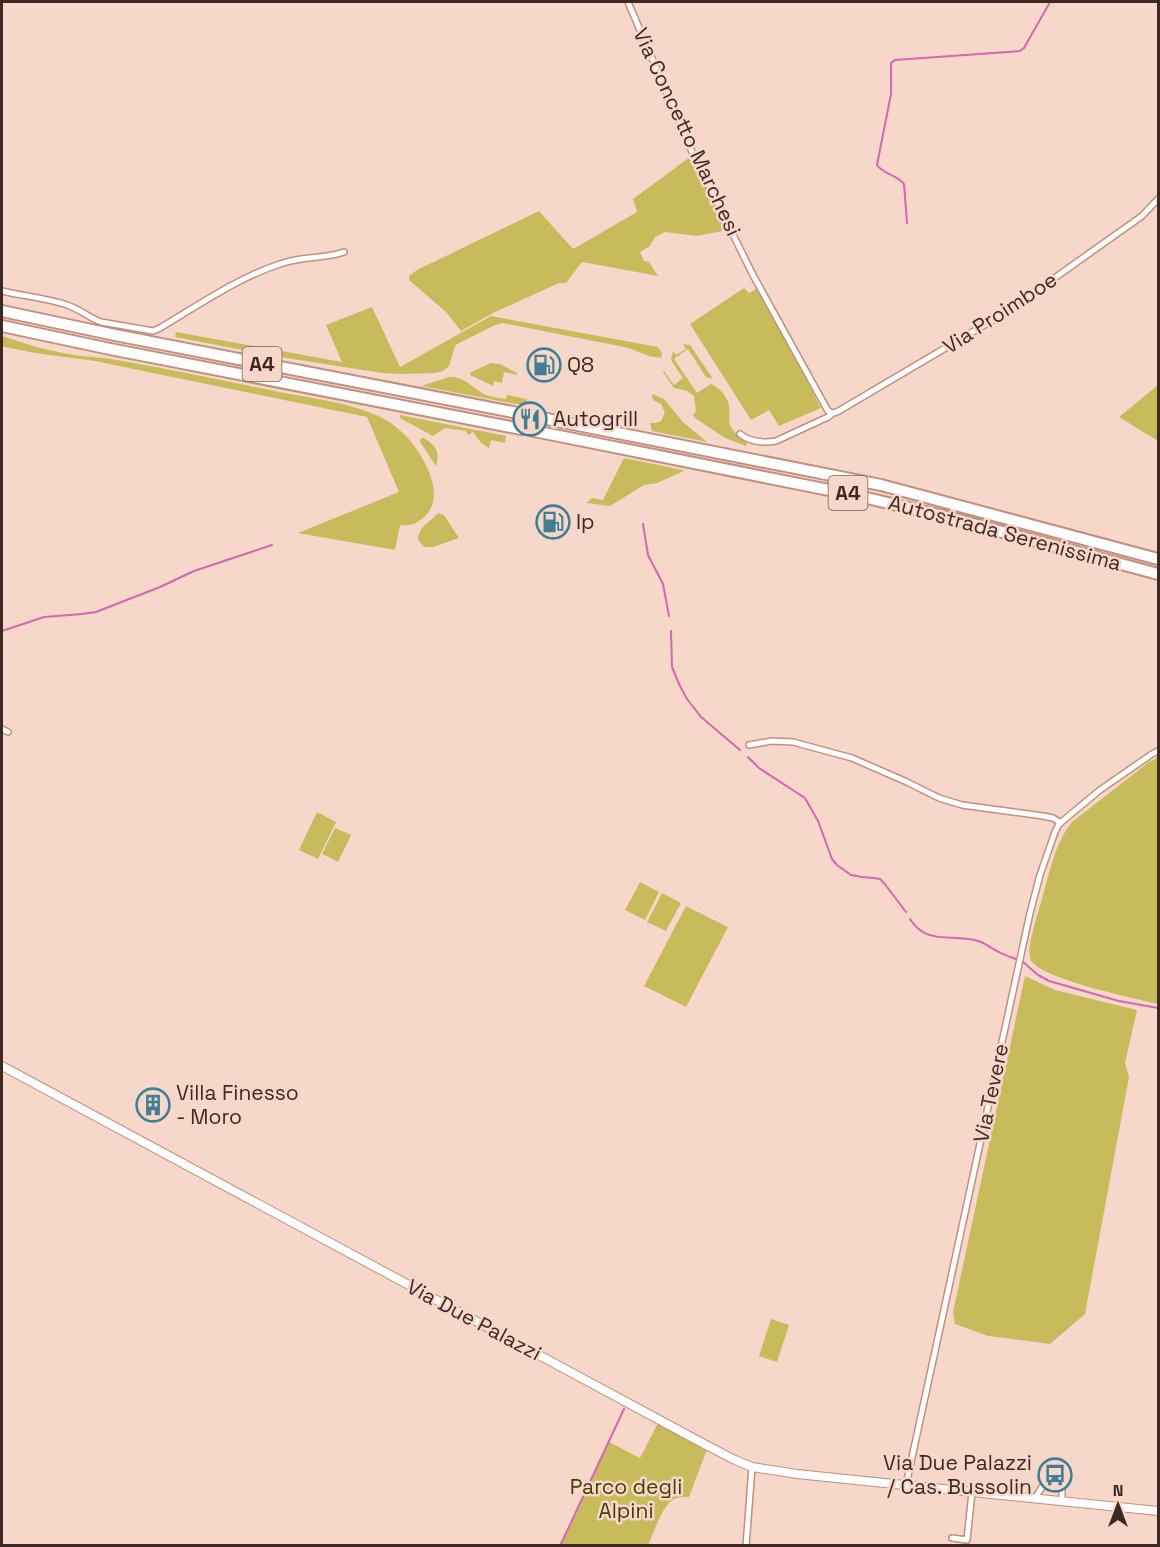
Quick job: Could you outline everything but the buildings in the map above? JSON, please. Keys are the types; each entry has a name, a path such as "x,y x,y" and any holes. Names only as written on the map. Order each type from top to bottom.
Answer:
{"highway":[{"name":"A4","path":"2,311 524,414"},
{"name":"A4","path":"2,326 110,350 521,429"},
{"name":"Autostrada Serenissima","path":"537,417 881,485 1158,558"},
{"name":"Autostrada Serenissima","path":"534,431 854,495 963,521 1158,574"}],"street":[{"name":"Via Concetto Marchesi","path":"628,2 693,154 753,275 828,411 833,413"},
{"name":"Via Proimboe","path":"740,434 753,440 776,441 837,412 1008,311 1142,216 1158,199"},
{"path":"2,291 66,304 102,322 153,331 261,271 297,259 332,256 344,252"},
{"path":"749,745 772,741 793,742 852,758 939,798 962,805 1043,816 1061,823"},
{"name":"Via Tevere","path":"906,1485 1030,913 1043,865 1055,832 1061,823 1100,790 1158,751"},
{"name":"Via Due Palazzi","path":"2,1066 706,1445 752,1467 797,1474 1158,1511"},
{"path":"746,1545 752,1467"},
{"path":"1035,1499 1046,1482 1053,1479 1062,1485 1062,1501"},
{"path":"952,1538 967,1540 972,1492"}],"green space":[{"path":"690,157 727,230 697,236 665,232 655,237 650,246 640,252 644,261 649,262 658,276 582,262 566,283 559,283 493,313 461,331 446,312 409,280 409,276 417,270 539,211 573,249 637,212 633,199"},
{"path":"744,288 749,293 756,289 777,323 821,408 779,426 769,410 751,420 690,324"},
{"path":"372,307 400,367 491,316 658,347 662,353 661,358 649,356 629,348 503,323 457,344 449,366 443,371 401,374 280,357 175,337 176,332 342,362 326,325"},
{"path":"2,336 59,352 198,375 328,401 376,415 388,421 406,436 419,453 433,487 434,498 431,508 416,523 400,525 395,550 298,533 399,492 367,417 95,361 5,347 2,346"},
{"path":"683,344 690,345 713,379 706,377 688,349 674,359 697,393 711,384 723,393 728,403 730,425 747,443 746,446 725,438 695,418 693,415 696,411 694,396 687,391 674,388 663,372 674,385 683,378 671,360 673,351 676,355 686,349"},
{"path":"491,363 500,364 517,375 504,372 502,383 494,381 493,386 470,375 471,372"},
{"path":"449,377 460,379 488,396 506,399 507,395 527,399 526,406 421,386"},
{"path":"1158,385 1158,441 1119,417"},
{"path":"652,394 664,399 683,422 707,442 652,431 650,423 661,421 665,413 661,404 653,400"},
{"path":"400,415 506,436 505,443 491,440 489,448 481,443 473,432 468,435 466,431 445,428 433,436 400,418"},
{"path":"421,438 435,447 438,457 436,466 420,442"},
{"path":"624,458 684,471 657,483 644,485 610,506 586,503 592,498 603,500"},
{"path":"438,513 444,515 459,538 433,547 424,547 418,540 420,531"},
{"path":"1158,757 1158,1004 1088,987 1049,973 1036,966 1029,952 1050,869 1066,830 1072,822"},
{"path":"317,812 336,822 318,859 299,850"},
{"path":"335,828 351,835 338,862 322,854"},
{"path":"640,882 659,892 645,920 625,910"},
{"path":"662,893 681,903 666,931 647,922"},
{"path":"686,906 728,927 686,1007 644,986"},
{"path":"1025,976 1055,990 1137,1010 1125,1063 1129,1077 1085,1314 1050,1344 988,1336 955,1324 953,1312"},
{"path":"771,1319 789,1325 777,1362 759,1356"},
{"name":"Parco degli Alpini","path":"658,1423 707,1449 689,1497 676,1498 670,1502 662,1513 648,1545 561,1546 609,1442 640,1458"}],"waterway":[{"path":"907,223 904,184 877,165 891,94 891,63 895,60 1020,51 1024,48 1050,2"},
{"path":"643,524 648,555 663,584 669,616"},
{"path":"2,631 44,617 96,612 194,571 272,545"},
{"path":"671,631 672,667 687,699 701,717 740,750"},
{"path":"748,757 759,768 805,798 818,821 832,859 837,865 851,875 880,879 906,912"},
{"path":"910,919 924,933 978,941 1016,959"},
{"path":"1022,961 1049,981 1119,1001 1158,1008"},
{"path":"560,1546 624,1409"}],"place":[{"name":"Q8","path":"544,365"},
{"name":"Autogrill","path":"530,419"},
{"name":"Ip","path":"553,522"},
{"name":"Villa Finesso - Moro","path":"153,1105"},
{"name":"Via Due Palazzi / Cas. Bussolin","path":"1055,1475"}]}
